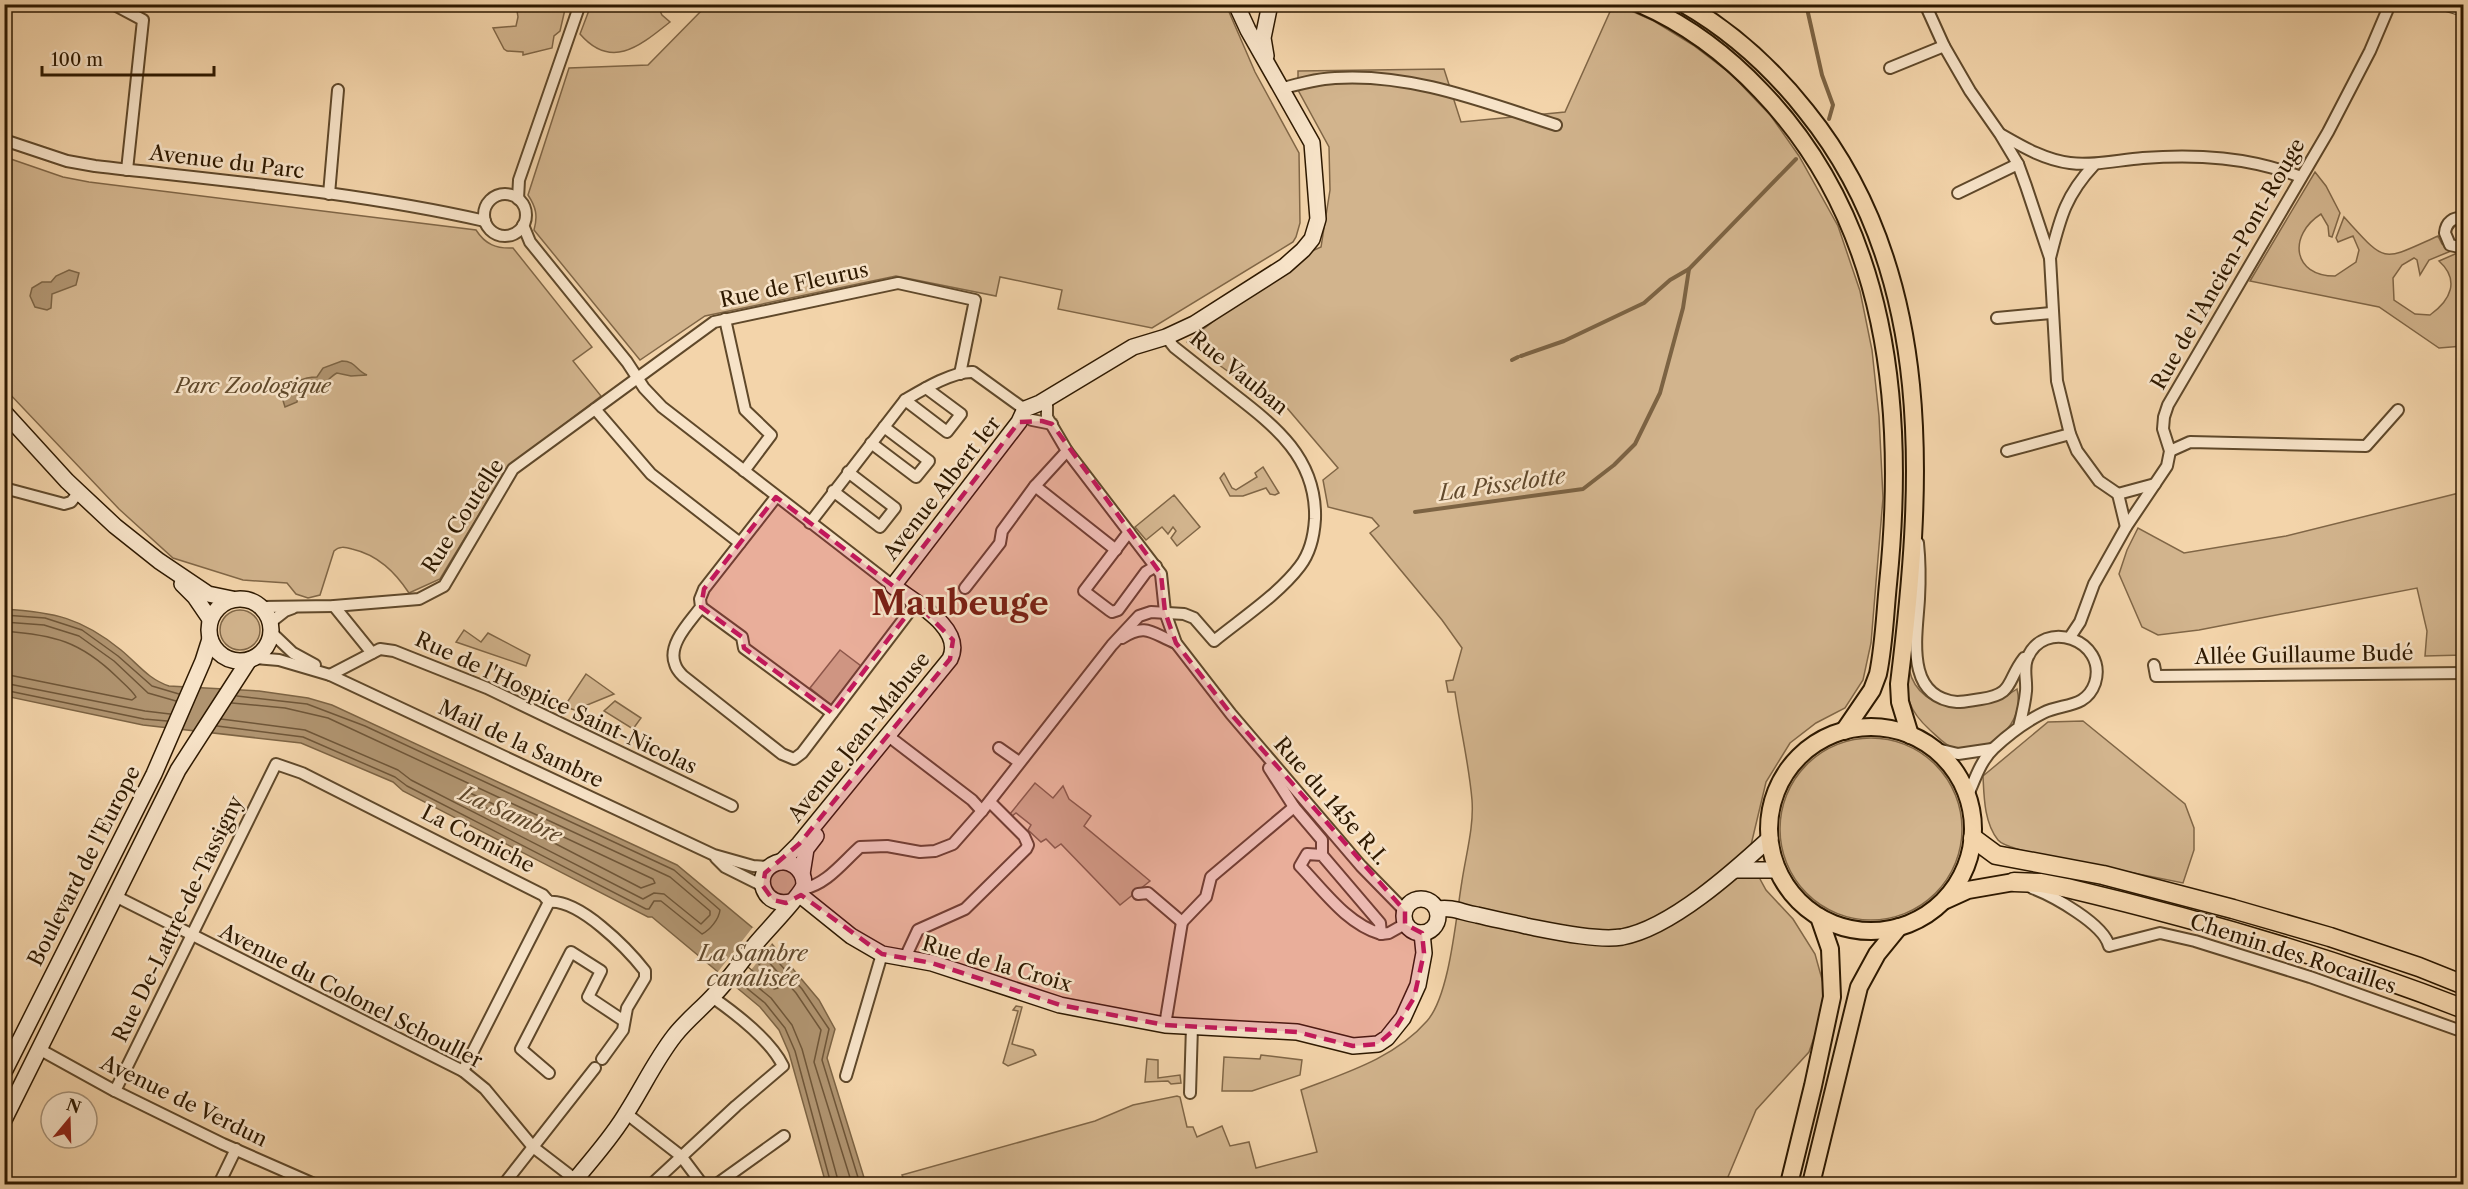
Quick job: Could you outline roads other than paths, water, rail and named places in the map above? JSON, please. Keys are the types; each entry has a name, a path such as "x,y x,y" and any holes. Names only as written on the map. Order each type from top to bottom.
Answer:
{"highway":[{"path":"1973,838 1996,855 2103,875 2244,912 2330,937 2419,967 2463,986"},
{"path":"2014,882 2041,883 2067,888 2227,928 2385,979 2463,1009"}],"main road":[{"path":"1047,399 1133,347 1166,337 1194,324 1273,274 1303,250 1312,239 1318,219 1312,143 1280,89 1236,4"},
{"path":"1267,64 1263,38 1270,4"},
{"path":"1640,4 1718,50 1777,108 1817,160 1832,186 1855,235 1872,288 1890,390 1894,465 1893,534 1878,674 1868,696 1844,731"},
{"path":"1688,6 1736,39 1766,65 1794,95 1822,131 1861,195 1885,258 1898,301 1906,343 1913,422 1916,518 1899,684 1902,708 1910,735"},
{"name":"Avenue Albert Ier","path":"893,586 1026,414 1047,399"},
{"path":"4,412 79,492 115,526 159,561 208,594 253,601 262,607 271,628 264,651 252,659 238,674 178,770 4,1120"},
{"path":"159,561 195,597 210,619 210,639 219,653 227,659 237,661 252,659"},
{"name":"Avenue Jean-Mabuse","path":"775,864 799,844 952,654 950,633 893,586"},
{"path":"210,619 223,603 232,599"},
{"name":"Boulevard de l'Europe","path":"4,1072 168,743 210,639"},
{"path":"1884,728 1910,735 1934,748 1948,762 1968,795 1973,816 1973,838 1965,871 1945,900 1932,912 1899,927 1866,931 1834,924 1819,917 1795,897 1778,870 1770,838 1772,807 1777,791 1788,771 1803,753 1844,731 1884,728"},
{"path":"574,1182 627,1114 675,1034 712,997 799,890 806,849 863,766"},
{"path":"1437,916 1453,907 1477,915 1553,931 1620,937 1653,926 1679,910 1735,870 1770,838"},
{"path":"765,932 765,891 762,879 775,864 793,865 799,890"},
{"path":"1735,870 1778,870"},
{"path":"1945,900 1968,890 2014,882"},
{"path":"765,891 779,903 799,890"},
{"name":"Rue de la Croix","path":"799,890 851,936 882,954 904,960 932,963 1060,1005 1165,1025 1297,1032 1353,1046 1378,1044 1395,1029 1414,998 1424,953 1422,933"},
{"path":"1419,899 1432,904 1437,916 1433,928 1422,933 1415,933 1405,917 1408,905 1419,899"},
{"path":"1789,1185 1832,997 1830,950 1819,917"},
{"path":"1811,1185 1859,987 1877,954 1899,927"}],"street":[{"path":"112,4 143,20 127,170"},
{"path":"513,197 580,4"},
{"path":"1925,4 1944,46 1970,91 2018,164 2037,214 2050,258 2051,313 2057,381 2070,434 2077,451 2099,481 2118,494 2126,527"},
{"name":"Rue de l'Ancien-Pont-Rouge","path":"2170,451 2163,429 2168,405 2216,321 2267,240 2328,132 2390,4"},
{"path":"2447,4 2463,9"},
{"path":"1890,68 1944,46"},
{"path":"1280,89 1315,80 1337,78 1400,80 1442,88 1556,125"},
{"path":"329,194 338,90"},
{"path":"2000,134 2048,158 2067,163 2094,165 2111,161 2198,156 2248,161 2301,177"},
{"name":"Avenue du Parc","path":"4,140 67,161 329,194 447,213 485,215"},
{"path":"1958,193 2018,164"},
{"path":"2050,258 2064,208 2076,184 2094,165"},
{"path":"523,225 514,234 507,236 493,232 485,215 487,204 496,196 513,197 525,211 523,225 530,242 662,407 893,586"},
{"path":"2463,218 2450,222 2445,233 2450,245 2463,248"},
{"path":"514,234 530,242"},
{"name":"Rue de Fleurus","path":"637,378 714,322 898,283 975,300 960,374"},
{"path":"1997,318 2051,313"},
{"path":"725,319 745,410 771,435 744,471"},
{"name":"Rue Vauban","path":"1165,612 1184,614 1194,618 1214,642 1275,591 1300,566 1314,532 1315,497 1308,477 1283,434 1174,347 1166,337"},
{"path":"810,523 904,400 926,387 960,374 969,372 977,374 1026,414 1052,424"},
{"name":"Rue Coutelle","path":"262,607 334,606 420,599 444,586 513,469 637,378"},
{"path":"904,400 947,432 961,414 926,387"},
{"name":"Rue du 145e R.I.","path":"1047,399 1046,412 1067,451 1161,574 1165,612 1176,643 1231,714 1405,917"},
{"path":"595,409 651,474 740,543"},
{"path":"2070,637 2080,622 2094,584 2126,527 2167,466 2170,451 2190,442 2367,446 2398,410"},
{"path":"871,443 916,477 929,460 884,427"},
{"path":"2007,451 2070,434"},
{"path":"965,588 1000,543 1002,531 1035,486 1067,451"},
{"path":"833,491 880,527 895,508 848,472"},
{"path":"2118,494 2156,483"},
{"path":"1035,486 1116,550"},
{"path":"4,489 64,504 71,502 79,492"},
{"path":"776,497 704,589 700,599 701,607 682,632 673,656 683,676 782,754 794,759 802,753 916,603"},
{"path":"1916,518 1921,568 1915,650 1919,674 1925,684 1939,696 1955,702 2002,695 2022,660 2049,638 2070,637 2089,650 2096,664 2094,684 2085,698 2069,707 2045,712 2019,727 1992,749 1983,762 1968,795"},
{"path":"1129,532 1084,591 1113,612 1118,610 1146,572 1156,566"},
{"path":"296,607 285,611 271,628 293,653 330,675 372,653 334,606"},
{"path":"701,607 742,637 744,648 832,714"},
{"path":"799,890 816,886 860,847 868,845 920,852 949,847 958,840 990,802 1112,645 1139,616 1150,612 1165,612"},
{"path":"1112,645 1134,630 1144,629 1176,643"},
{"name":"Rue de l'Hospice Saint-Nicolas","path":"372,653 380,649 394,651 487,688 732,806"},
{"path":"2019,727 2025,706 2027,659 2033,649"},
{"name":"Mail de la Sambre","path":"252,659 279,660 330,675 714,855 753,866 775,864"},
{"name":"Allée Guillaume Budé","path":"2154,665 2156,676 2463,673"},
{"name":"Rue du 145e R.I.","path":"1231,714 1294,807 1322,840 1322,855"},
{"path":"887,735 972,800 982,811"},
{"path":"999,748 1020,762"},
{"path":"1934,748 1958,754 1992,749"},
{"name":"La Corniche","path":"276,764 302,773 435,839 543,895 549,902 559,901 587,916 645,971 645,978 631,999 624,1021"},
{"name":"Rue De-Lattre-de-Tassigny","path":"115,1091 276,764"},
{"path":"904,960 918,930 965,909 1026,849 1028,845 1024,836 990,802"},
{"path":"1165,1025 1182,922 1206,897 1211,877 1294,807"},
{"path":"1381,934 1380,923 1322,855 1307,854 1300,866 1343,911 1365,929 1381,934 1389,933 1405,917"},
{"path":"714,855 725,867 765,891"},
{"name":"Chemin des Rocailles","path":"2014,882 2052,895 2070,906 2100,932 2109,946 2160,933 2195,941 2310,977 2463,1032"},
{"path":"1138,894 1148,893 1182,922"},
{"name":"Avenue du Colonel Schouller","path":"115,896 463,1071 484,1089 533,1147 574,1182"},
{"path":"463,1071 549,902"},
{"path":"549,1073 521,1049 571,952 602,971 588,997 624,1021 623,1030 602,1059"},
{"path":"846,1076 882,954"},
{"path":"652,1185 681,1156 783,1066 774,1052 712,997"},
{"path":"1190,1093 1192,1026"},
{"name":"Avenue de Verdun","path":"39,1049 115,1091 315,1185"},
{"path":"504,1185 595,1068"},
{"path":"627,1114 681,1156 702,1185"},
{"path":"717,1185 784,1136"},
{"path":"219,1185 236,1149"}],"water":[{"path":"69,270 79,273 76,285 52,294 51,308 47,310 35,307 30,296 32,288 42,282 51,282 56,276"},
{"path":"342,361 353,364 367,375 351,376 337,373 322,385 303,391 297,402 285,407 281,394 289,387 302,379 317,377 323,368"},
{"name":"La Sambre canalisée","path":"4,609 38,612 80,624 107,639 149,675 169,686 259,691 308,698 332,705 677,865 772,944 819,1000 835,1029 827,1058 866,1184 826,1184 789,1053 779,1030 760,1007 652,917 648,917 403,791 393,782 301,743 143,725 5,696"}],"waterway":[{"name":"La Pisselotte","path":"1806,4 1822,75 1833,105 1829,119"},
{"path":"1521,356 1564,341 1644,303 1670,280 1689,269 1796,159"},
{"name":"La Pisselotte","path":"1415,512 1583,489 1614,465 1635,444 1660,393 1683,308 1689,269"},
{"path":"1512,360 1518,357"}],"district":[{"name":"Maubeuge","path":"960,603"}],"park label":[{"name":"Parc Zoologique","path":"253,386"}],"water label":[{"name":"La Sambre","path":"511,814"}]}
